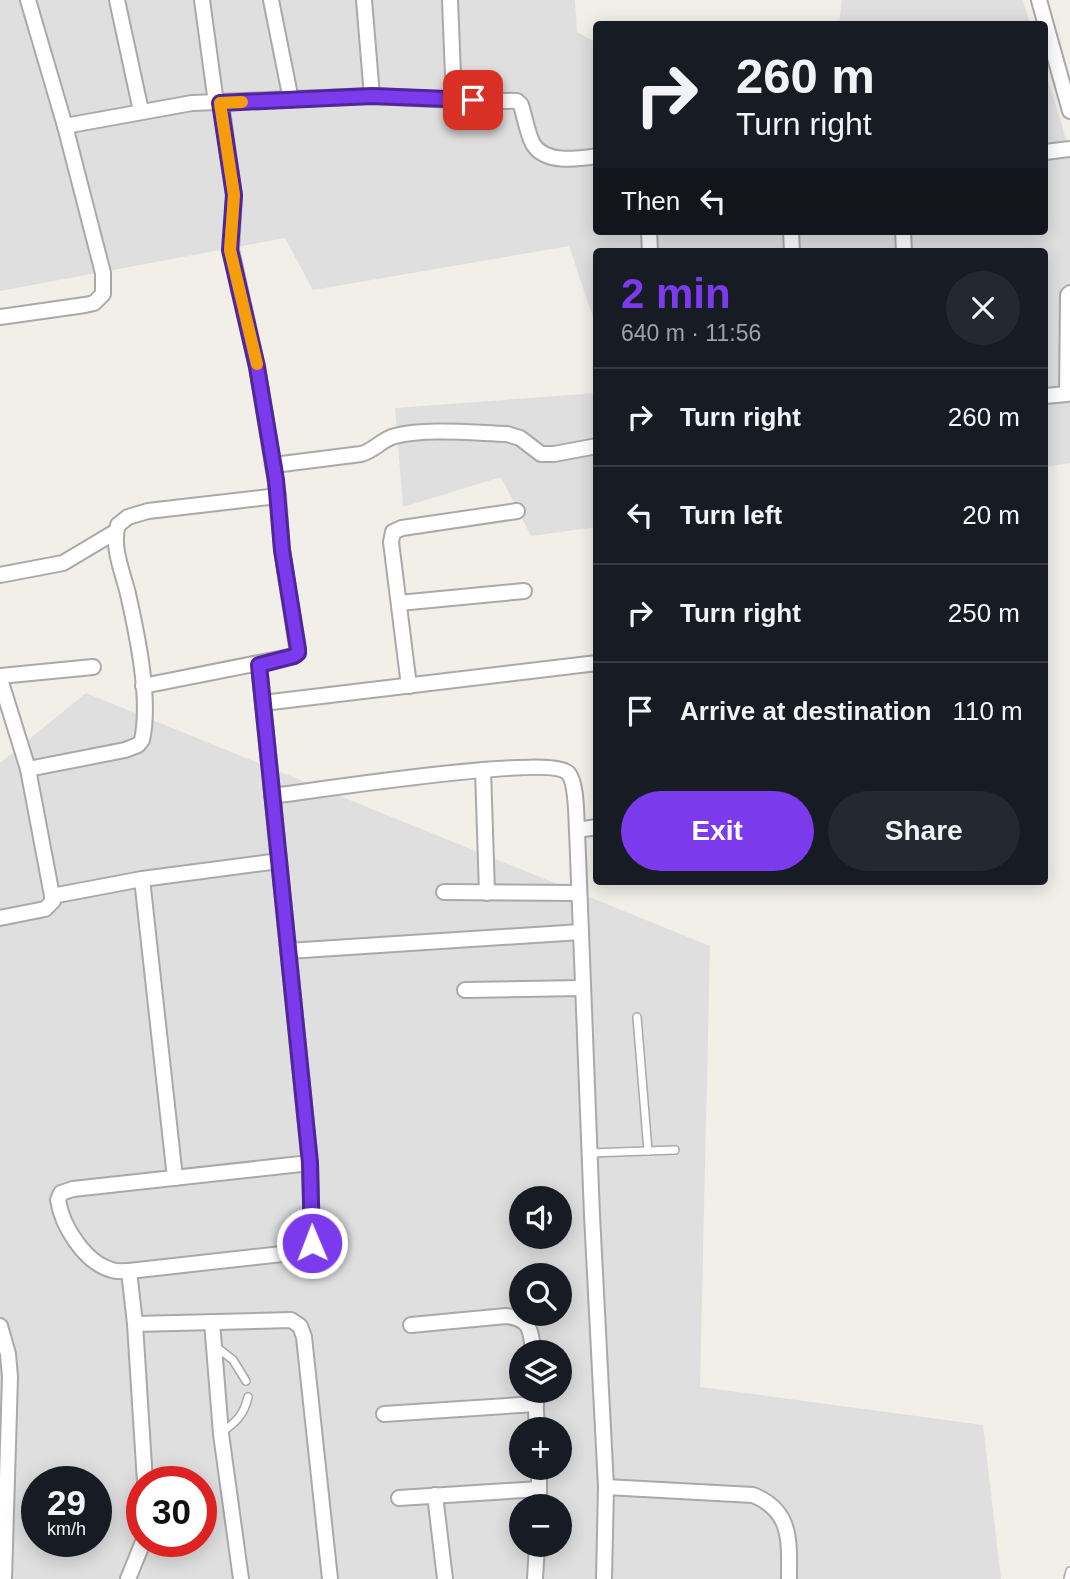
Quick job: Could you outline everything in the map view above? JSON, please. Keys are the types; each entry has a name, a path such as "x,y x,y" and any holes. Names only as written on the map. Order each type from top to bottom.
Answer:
{"street":[{"path":"0,317 94,303 103,294 103,273 65,126 28,0"},
{"path":"117,0 141,111"},
{"path":"143,686 259,665 298,653 282,550 274,465 257,367 230,250 234,195 202,0"},
{"path":"271,0 291,100"},
{"path":"365,0 372,96"},
{"path":"450,0 454,100"},
{"path":"1039,0 1045,21"},
{"path":"1048,32 1070,111"},
{"path":"65,126 192,103 372,96 517,101 538,151 561,159 593,156"},
{"path":"1048,152 1070,149"},
{"path":"1048,396 1067,394 1070,293"},
{"path":"274,465 361,454 390,437 413,434 507,434 520,438 537,453 547,455 593,447"},
{"path":"27,769 125,750 138,745 142,740 143,686 134,620 116,541 116,532 122,521 148,511 278,496"},
{"path":"409,686 391,542 396,529 517,511"},
{"path":"0,575 63,563 116,532"},
{"path":"399,603 524,591"},
{"path":"263,703 593,663"},
{"path":"259,665 310,1163 312,1243 306,1250 129,1272 112,1270 87,1254 74,1237 59,1206 59,1196 73,1189 310,1163"},
{"path":"0,918 44,909 51,905 52,896 27,769 0,678 93,667"},
{"path":"272,796 483,770 556,767 569,774 574,787 577,830 606,1487 604,1579"},
{"path":"483,770 487,892"},
{"path":"577,830 593,828"},
{"path":"52,896 142,879 279,861"},
{"path":"142,879 174,1178"},
{"path":"444,892 579,893"},
{"path":"288,951 581,932"},
{"path":"465,990 583,988"},
{"path":"129,1272 144,1466"},
{"path":"411,1325 516,1317 528,1326 531,1340"},
{"path":"135,1324 291,1320 303,1331 330,1579"},
{"path":"212,1322 220,1434 241,1579"},
{"path":"0,1326 10,1377 3,1464 4,1579"},
{"path":"384,1414 509,1401"},
{"path":"539,1480 539,1494"},
{"path":"606,1487 753,1495 768,1501 785,1524 789,1541 789,1579"},
{"path":"399,1497 539,1489"},
{"path":"435,1495 445,1579"},
{"path":"128,1579 136,1557"},
{"path":"536,1579 537,1557"}],"lane":[{"path":"637,1017 648,1151"},
{"path":"590,1153 675,1150"},
{"path":"213,1345 233,1360 246,1381"},
{"path":"220,1434 240,1417 248,1397"},
{"path":"1068,1579 1070,1571"}],"shaded area":[{"path":"0,0 575,0 577,32 593,41 593,235 1048,235 1048,80 1070,151 1070,463 1048,467 1048,248 593,248 593,317 569,246 313,290 285,238 0,291"},
{"path":"842,0 1023,0 1029,21 839,21"},
{"path":"593,393 593,528 531,536 501,477 403,507 395,408"},
{"path":"86,693 710,946 700,1387 983,1425 1001,1579 0,1579 0,763"}],"slow traffic":[{"path":"242,102 220,103 234,195 230,250 257,364"}],"route":[{"path":"312,1243 310,1163 259,665 294,656 298,649 282,550 276,480 257,367 230,250 234,195 220,103 372,96 473,100"}]}
